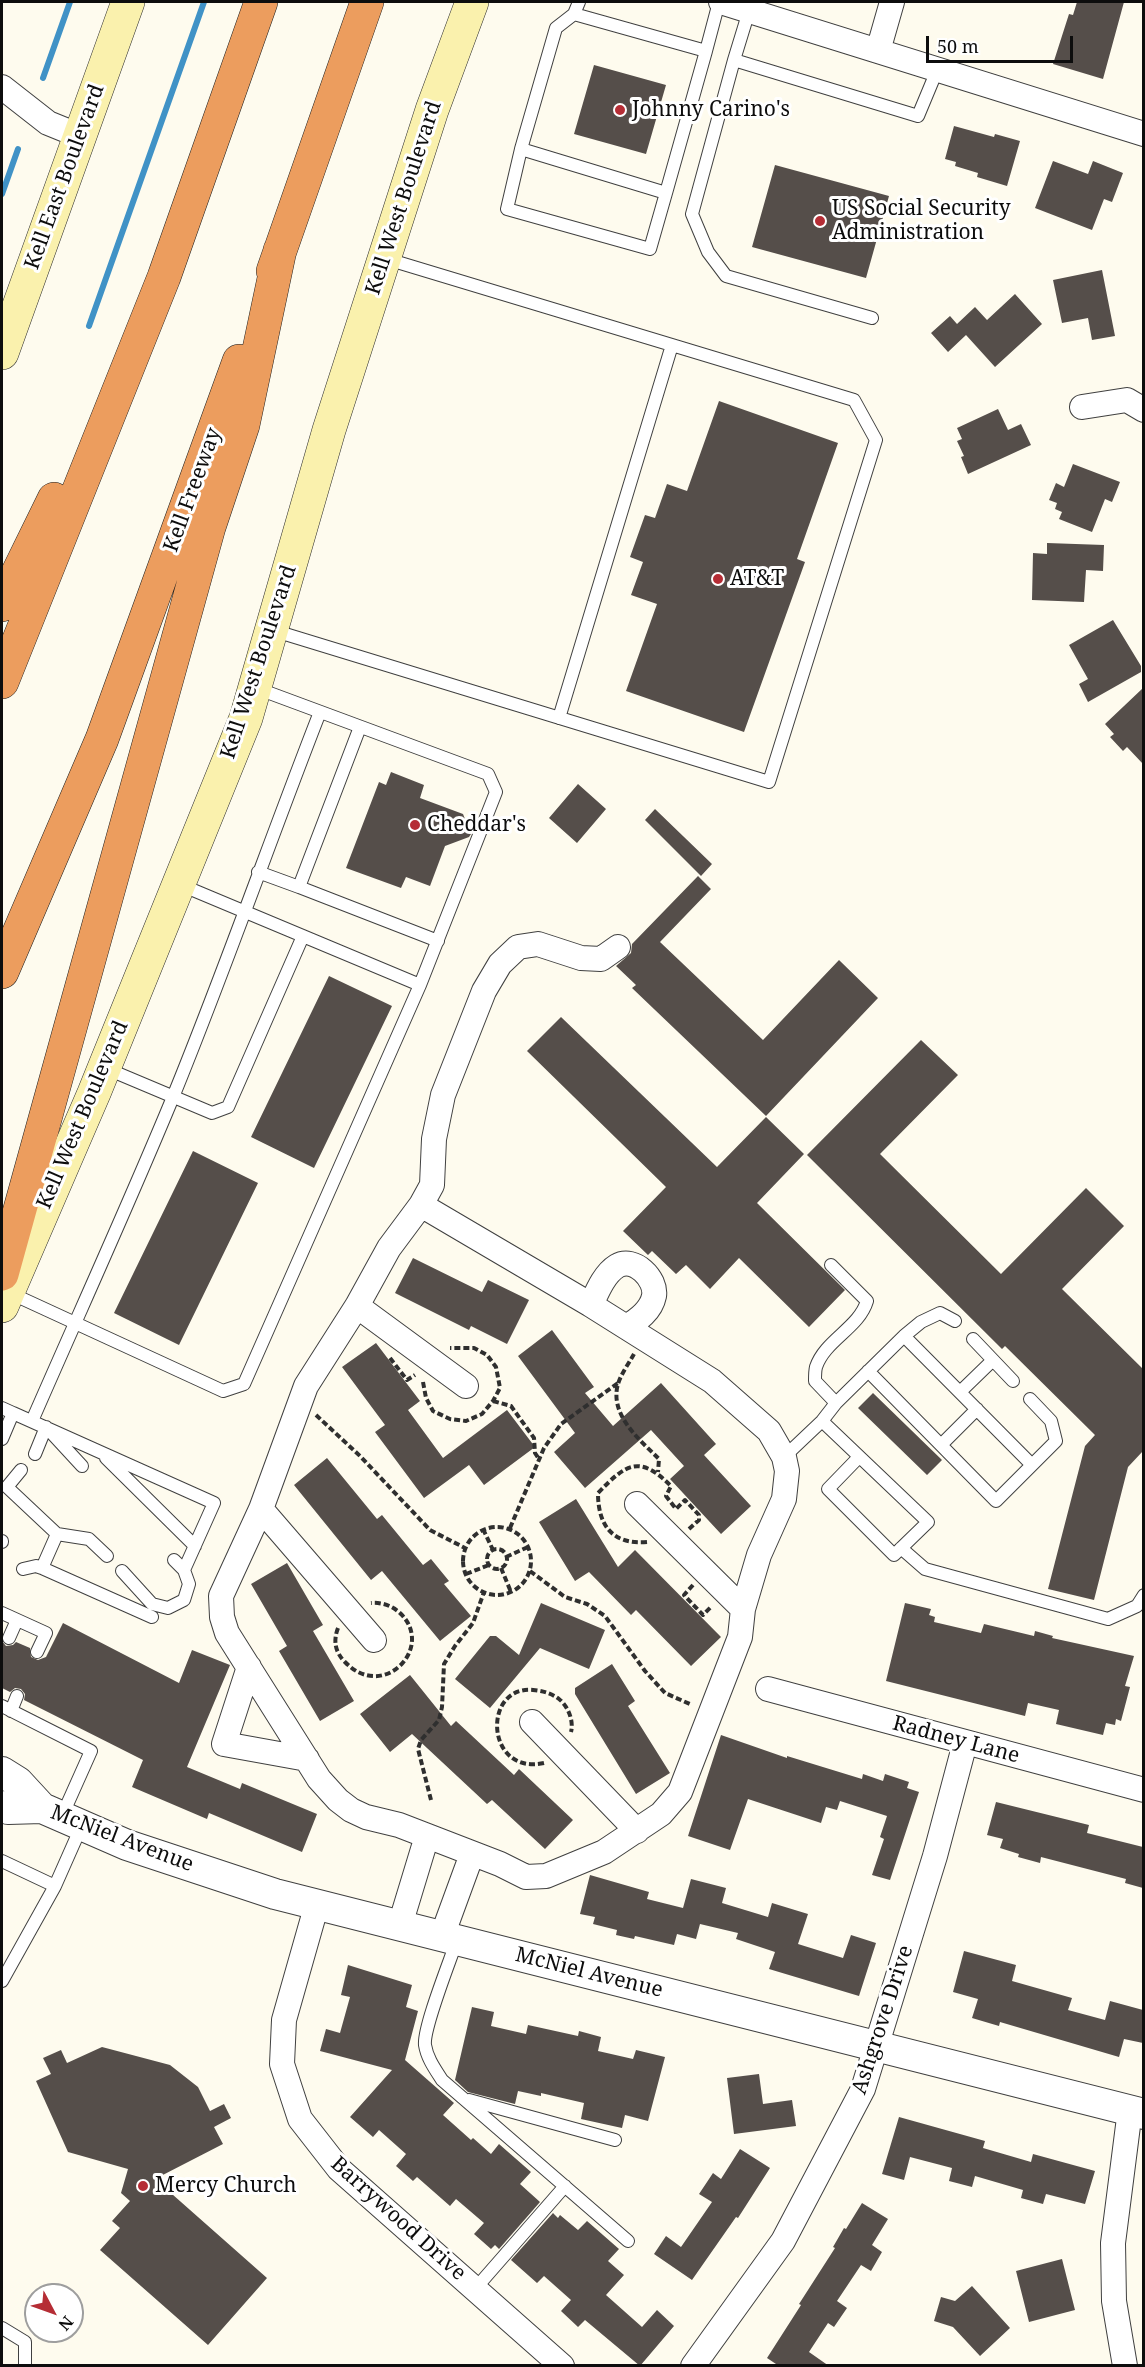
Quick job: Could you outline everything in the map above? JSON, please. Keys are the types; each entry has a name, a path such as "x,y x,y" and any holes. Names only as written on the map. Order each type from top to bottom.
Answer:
{"highway":[{"path":"2,682 164,277 261,2"},
{"name":"Kell Freeway","path":"2,972 102,739 368,2"},
{"path":"302,188 390,2"},
{"path":"3,1291 206,538 243,425 280,250"},
{"path":"2,604 164,277"}],"main road":[{"name":"Kell East Boulevard","path":"2,353 128,2"},
{"name":"Kell West Boulevard","path":"3,1291 104,1068 246,718 329,430 432,110 472,2"}],"street":[{"path":"720,2 938,68 1143,134"},
{"path":"878,51 892,2"},
{"path":"2,87 48,123 80,136"},
{"path":"1082,407 1127,400 1143,410"},
{"path":"421,1205 591,1305 712,1381 769,1431 784,1457 787,1471 784,1499 759,1555 743,1609 740,1637 680,1792 661,1814 604,1852 546,1876 525,1877 500,1864 399,1825 366,1817 351,1810 338,1800 319,1779 227,1633 222,1617 221,1596 261,1509 306,1386 357,1306 389,1248 421,1205 432,1185 434,1139 443,1095 484,991 500,964 518,947 537,944 580,958 601,959 618,946"},
{"path":"591,1305 600,1286 617,1266 627,1263 637,1266 652,1284 655,1294 639,1319 626,1327"},
{"path":"357,1306 466,1386"},
{"path":"637,1504 743,1609"},
{"path":"261,1509 374,1640"},
{"path":"249,1667 224,1744 307,1759"},
{"name":"Radney Lane","path":"768,1689 1143,1790"},
{"path":"532,1722 637,1831"},
{"name":"Ashgrove Drive","path":"693,2366 783,2241 863,2089 935,1857 965,1743"},
{"name":"McNiel Avenue","path":"2,1772 62,1817"},
{"name":"McNiel Avenue","path":"2,1806 8,1809 62,1817 127,1845 275,1894 1137,2112"},
{"path":"400,1925 427,1836"},
{"path":"450,1938 472,1854"},
{"name":"Barrywood Drive","path":"317,1904 284,2019 282,2064 300,2119 339,2169 562,2366"},
{"path":"1125,2366 1114,2301 1113,2243 1137,2112"}],"lane":[{"path":"579,2 574,14 556,28 521,149 507,209 650,249 720,2"},
{"path":"749,11 692,214 708,252 726,276 872,318"},
{"path":"574,14 706,51"},
{"path":"734,60 918,116 938,68"},
{"path":"521,149 666,193"},
{"path":"271,630 769,782 876,440 854,400 385,258"},
{"path":"559,718 672,345"},
{"path":"3,1291 223,1391 244,1384 420,985 496,792 488,774 255,688"},
{"path":"32,1421 173,1097 320,712"},
{"path":"299,887 360,727"},
{"path":"258,872 438,941"},
{"path":"179,884 420,985"},
{"path":"104,1068 212,1113 228,1107 303,936"},
{"path":"831,1265 867,1301 864,1311 826,1352 816,1368 815,1382 836,1403"},
{"path":"784,1457 822,1421 836,1403 868,1371 921,1322 940,1313 955,1322"},
{"path":"904,1336 1032,1465"},
{"path":"973,1339 1014,1381"},
{"path":"960,1392 993,1360"},
{"path":"868,1371 996,1501 1056,1441 1051,1421 1030,1399"},
{"path":"2,1407 214,1503 184,1570"},
{"path":"941,1445 977,1409"},
{"path":"2,1439 13,1413"},
{"path":"822,1421 860,1456 928,1522 894,1555 828,1489 860,1456"},
{"path":"34,1454 46,1427"},
{"path":"46,1427 82,1466"},
{"path":"101,1452 195,1546"},
{"path":"21,1470 4,1486 57,1534 89,1539 107,1556"},
{"path":"39,1567 57,1534"},
{"path":"901,1548 925,1569 1108,1619 1137,1606 1143,1595"},
{"path":"30,1553 39,1567"},
{"path":"122,1570 152,1604 168,1608 184,1600 189,1584 184,1570 174,1560"},
{"path":"23,1569 39,1567 152,1617"},
{"path":"2,1613 46,1633 37,1652"},
{"path":"9,1638 17,1620"},
{"path":"2,1981 55,1886 62,1817 91,1751 6,1708 17,1696"},
{"path":"2,1861 55,1886"},
{"path":"450,1938 428,2024 425,2044 431,2062 442,2080 628,2241"},
{"path":"464,2099 615,2140"},
{"path":"475,2289 565,2186"},
{"path":"2,2328 25,2342 25,2366"}],"path":[{"path":"510,1528 544,1448 561,1424 618,1383 637,1350"},
{"path":"618,1383 617,1398 621,1415 659,1460 658,1472"},
{"path":"493,1401 511,1406 534,1438 536,1453 540,1459"},
{"path":"313,1413 360,1456 430,1530 465,1548"},
{"path":"496,1526 510,1528 521,1536 528,1546 531,1559 530,1571 519,1587 511,1592 502,1594 484,1592 477,1588 466,1574 463,1561 465,1548 472,1537 483,1529 496,1526"},
{"path":"483,1529 493,1550"},
{"path":"506,1557 528,1546"},
{"path":"499,1549 506,1557 507,1561 501,1568 492,1568 487,1559 493,1550 499,1549"},
{"path":"466,1574 489,1565"},
{"path":"501,1568 511,1592"},
{"path":"530,1571 565,1597 587,1604 605,1616 645,1671 665,1693 697,1707 699,1702"},
{"path":"431,1800 418,1749 422,1740 439,1720 442,1707 444,1664 473,1623 484,1592"},
{"path":"424,1805 439,1798"}],"building":[{"path":"1077,2 1124,2 1103,79 1053,64 1069,14 1073,15"},
{"name":"Johnny Carino's","path":"594,65 666,85 646,154 574,134"},
{"path":"954,126 994,137 995,134 1020,141 1007,186 977,177 978,173 955,166 956,162 945,159"},
{"path":"1053,161 1088,174 1093,161 1123,173 1112,202 1104,199 1092,230 1035,208"},
{"name":"US Social Security Administration","path":"775,165 889,196 866,278 752,247"},
{"path":"1102,270 1115,336 1092,340 1088,318 1062,323 1053,280"},
{"path":"1015,294 1042,324 995,367 966,335 948,352 931,333 950,316 957,324 975,307 987,320"},
{"name":"AT&T","path":"719,401 838,443 797,559 805,562 744,732 626,691 657,604 631,595 643,562 630,557 645,515 655,518 667,484 687,491"},
{"path":"998,409 1008,430 1021,424 1031,445 968,474 961,457 964,456 957,441 962,439 957,428"},
{"path":"1073,464 1120,482 1112,502 1105,499 1092,532 1059,519 1062,512 1055,509 1057,503 1049,500 1056,483 1064,487"},
{"path":"1047,543 1104,545 1103,571 1086,570 1084,602 1032,600 1033,553 1047,554"},
{"path":"1113,620 1141,666 1141,672 1088,702 1079,684 1088,679 1069,645"},
{"path":"1143,688 1143,764 1127,747 1123,751 1110,737 1114,734 1105,724"},
{"name":"Cheddar's","path":"391,772 424,785 420,798 463,814 471,834 469,837 445,846 430,886 406,877 401,888 346,868 379,782 386,785"},
{"path":"578,784 606,809 577,843 549,818"},
{"path":"655,809 712,864 701,876 645,820"},
{"path":"698,876 711,889 660,942 763,1040 839,960 878,998 766,1116 632,988 636,985 616,966 631,953 632,944"},
{"path":"329,976 392,1006 314,1168 251,1137"},
{"path":"561,1017 717,1167 766,1117 804,1154 757,1203 845,1290 809,1327 739,1258 710,1289 686,1265 676,1274 652,1251 648,1255 623,1231 666,1187 527,1051"},
{"path":"921,1040 958,1075 880,1154 1001,1274 1086,1188 1124,1226 1062,1289 1143,1369 1143,1451 1128,1467 1094,1600 1048,1589 1085,1446 1095,1435 1005,1346 1002,1349 807,1155"},
{"path":"193,1151 258,1183 179,1345 114,1313"},
{"path":"413,1258 482,1292 488,1280 529,1300 507,1344 471,1326 469,1330 395,1293"},
{"path":"552,1330 594,1387 585,1393 613,1426 661,1383 716,1444 704,1455 751,1506 721,1534 670,1479 684,1466 651,1430 585,1488 554,1452 575,1433 518,1356"},
{"path":"376,1343 420,1401 408,1410 443,1458 507,1410 535,1447 484,1485 469,1465 424,1498 375,1432 385,1425 342,1367"},
{"path":"873,1393 942,1460 927,1475 858,1408"},
{"path":"327,1458 377,1519 382,1515 423,1565 431,1559 449,1581 444,1584 471,1616 440,1641 382,1571 371,1580 294,1485"},
{"path":"576,1499 618,1567 635,1550 721,1637 691,1666 636,1610 631,1615 589,1572 575,1581 539,1522"},
{"path":"287,1563 323,1625 313,1631 354,1701 320,1721 279,1651 287,1646 251,1584"},
{"path":"541,1603 605,1630 589,1669 540,1648 490,1708 455,1679 490,1636 496,1636 519,1655"},
{"path":"905,1603 931,1609 929,1615 935,1617 934,1622 981,1633 984,1624 1034,1636 1035,1631 1053,1636 1052,1638 1134,1656 1125,1686 1130,1687 1121,1721 1116,1719 1115,1725 1106,1723 1103,1735 1056,1724 1059,1710 1028,1703 1025,1716 886,1681"},
{"path":"63,1623 179,1683 192,1650 230,1665 187,1767 240,1789 242,1783 317,1814 302,1852 209,1813 207,1819 132,1787 143,1760 24,1700 25,1694 21,1689 15,1688 10,1692 2,1688 2,1641 6,1646 16,1642 30,1648 31,1657 38,1660 46,1657"},
{"path":"612,1664 635,1701 628,1706 670,1773 636,1794 575,1694 575,1688"},
{"path":"410,1675 451,1726 456,1721 514,1775 519,1769 573,1820 545,1849 492,1800 487,1804 412,1734 390,1752 360,1714"},
{"path":"721,1735 787,1758 787,1756 862,1779 863,1774 883,1781 885,1774 909,1782 907,1788 919,1792 890,1880 872,1875 884,1839 880,1837 887,1816 840,1801 837,1810 826,1807 821,1823 748,1799 730,1850 688,1836"},
{"path":"996,1802 1089,1825 1087,1833 1143,1847 1143,1888 1125,1883 1126,1879 1041,1857 1040,1863 1018,1857 1019,1854 1000,1848 1003,1839 987,1835"},
{"path":"590,1875 649,1892 647,1899 683,1908 691,1879 726,1888 722,1903 768,1917 772,1903 808,1914 798,1944 843,1958 851,1935 876,1943 859,1996 769,1969 775,1952 736,1939 738,1933 700,1924 696,1939 677,1934 674,1945 635,1936 634,1939 616,1935 617,1930 593,1924 595,1917 580,1914"},
{"path":"964,1951 1016,1965 1012,1981 1072,1998 1068,2010 1105,2020 1110,2001 1143,2010 1143,2043 1124,2039 1119,2057 1000,2022 999,2026 972,2018 978,1999 953,1992"},
{"path":"348,1965 412,1985 406,2007 418,2011 405,2060 454,2103 443,2115 471,2140 473,2138 491,2154 499,2144 531,2172 520,2184 540,2202 499,2249 495,2245 491,2249 474,2234 484,2223 456,2199 450,2206 417,2177 413,2181 396,2166 406,2154 379,2130 373,2137 350,2117 392,2070 320,2051 326,2029 340,2033 350,1997 341,1995"},
{"path":"472,2007 494,2012 491,2026 526,2034 528,2025 578,2036 579,2031 601,2037 598,2051 633,2059 636,2050 665,2057 648,2121 625,2115 622,2128 581,2119 584,2103 541,2093 541,2096 518,2091 515,2104 468,2092 455,2080"},
{"name":"Mercy Church","path":"102,2047 170,2065 198,2087 210,2111 224,2104 231,2118 214,2127 223,2144 155,2179 267,2278 208,2345 100,2250 120,2228 112,2221 130,2201 121,2193 128,2169 68,2152 36,2081 51,2074 43,2058 61,2050 67,2063"},
{"path":"759,2074 763,2104 792,2100 796,2126 734,2134 727,2078"},
{"path":"899,2117 985,2141 983,2148 1031,2162 1033,2154 1095,2171 1085,2204 1046,2194 1043,2204 1021,2198 1023,2190 975,2176 972,2187 949,2181 952,2168 910,2157 904,2180 882,2174"},
{"path":"740,2149 770,2168 738,2218 736,2217 692,2280 654,2254 666,2236 681,2247 712,2202 699,2194 713,2173 721,2179"},
{"path":"862,2203 888,2219 872,2245 882,2252 871,2271 861,2265 837,2301 847,2308 834,2327 828,2323 809,2352 829,2366 779,2366 767,2358 835,2248 833,2247 844,2228 846,2229"},
{"path":"553,2213 558,2218 560,2215 578,2230 587,2221 619,2249 608,2261 624,2275 606,2295 642,2327 657,2310 674,2326 640,2366 585,2320 578,2327 561,2311 571,2300 544,2276 537,2283 511,2260"},
{"path":"1062,2259 1075,2310 1029,2322 1016,2271"},
{"path":"972,2286 1010,2328 980,2356 953,2327 934,2321 941,2297 955,2301"}],"waterway":[{"path":"43,78 70,2"},
{"path":"89,326 204,2"},
{"path":"2,194 18,149"}],"place":[{"name":"Johnny Carino's","path":"620,110"},
{"name":"US Social Security Administration","path":"820,221"},
{"name":"AT&T","path":"718,579"},
{"name":"Cheddar's","path":"415,825"},
{"name":"Mercy Church","path":"143,2186"}]}
